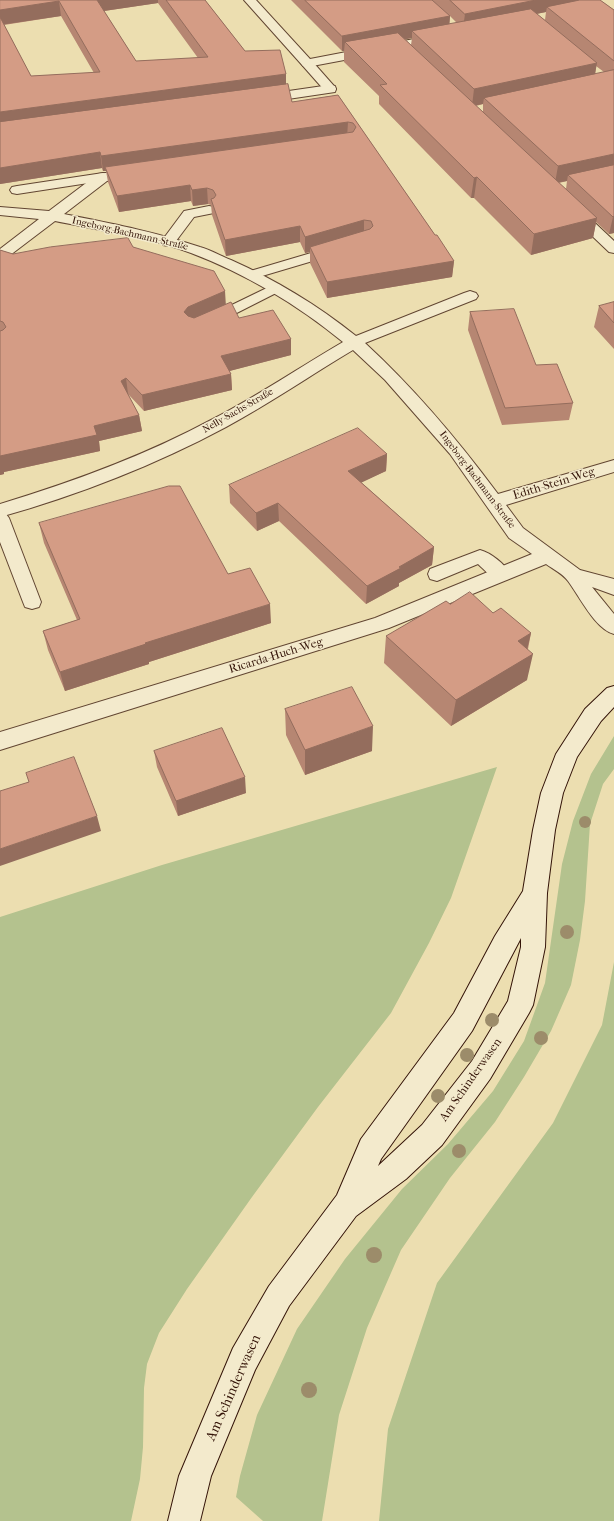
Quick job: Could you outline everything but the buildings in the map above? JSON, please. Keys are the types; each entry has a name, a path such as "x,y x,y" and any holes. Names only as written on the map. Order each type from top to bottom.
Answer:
{"street":[{"path":"250,0 307,63 454,35"},
{"path":"400,46 411,56"},
{"path":"251,100 330,89"},
{"path":"103,177 150,171"},
{"name":"Ingeborg-Bachmann-Straße","path":"52,216 103,177"},
{"path":"563,200 614,249"},
{"name":"Ingeborg-Bachmann-Straße","path":"0,210 52,216 168,242 196,250 252,275 275,288 326,320 354,342 391,376 456,450 516,533 574,575 608,584 614,588"},
{"path":"0,256 52,216"},
{"name":"Nelly-Sachs-Straße","path":"0,511 67,490 159,453 220,423 354,342 470,296"},
{"name":"Edith-Stein-Weg","path":"494,502 614,466"},
{"name":"Ricarda-Huch-Weg","path":"0,741 382,623 547,556"},
{"name":"Ingeborg-Bachmann-Straße","path":"574,575 589,598 614,627"},
{"name":"Am Schinderwasen","path":"347,1205 396,1170 432,1135 481,1070 520,1005 533,947 534,893 544,830 552,793 567,754 593,715 614,694"},
{"name":"Am Schinderwasen","path":"184,1521 195,1476 244,1359 279,1296 347,1205 371,1149 463,1022 504,944 534,893"}],"lane":[{"path":"307,63 330,89"},
{"path":"17,190 103,177"},
{"path":"168,242 189,214 209,210"},
{"path":"252,275 350,246"},
{"path":"195,328 237,309 275,288"},
{"path":"0,518 32,602"},
{"path":"437,574 480,556 501,574"}],"green space":[{"path":"614,736 614,769 603,784 590,824 585,901 580,940 571,985 551,1031 495,1122 450,1178 401,1250 367,1328 339,1415 322,1521 263,1521 236,1497 240,1476 257,1415 297,1329 345,1259 402,1189 448,1144 493,1091 524,1041 545,983 562,864 573,821 591,774"},
{"path":"497,767 451,898 429,943 391,1013 318,1107 252,1197 187,1289 159,1333 147,1364 144,1388 143,1447 140,1479 131,1521 0,1521 0,917 162,865"},
{"path":"614,962 614,1521 379,1521 388,1429 437,1283 553,1123 602,1025"}]}
